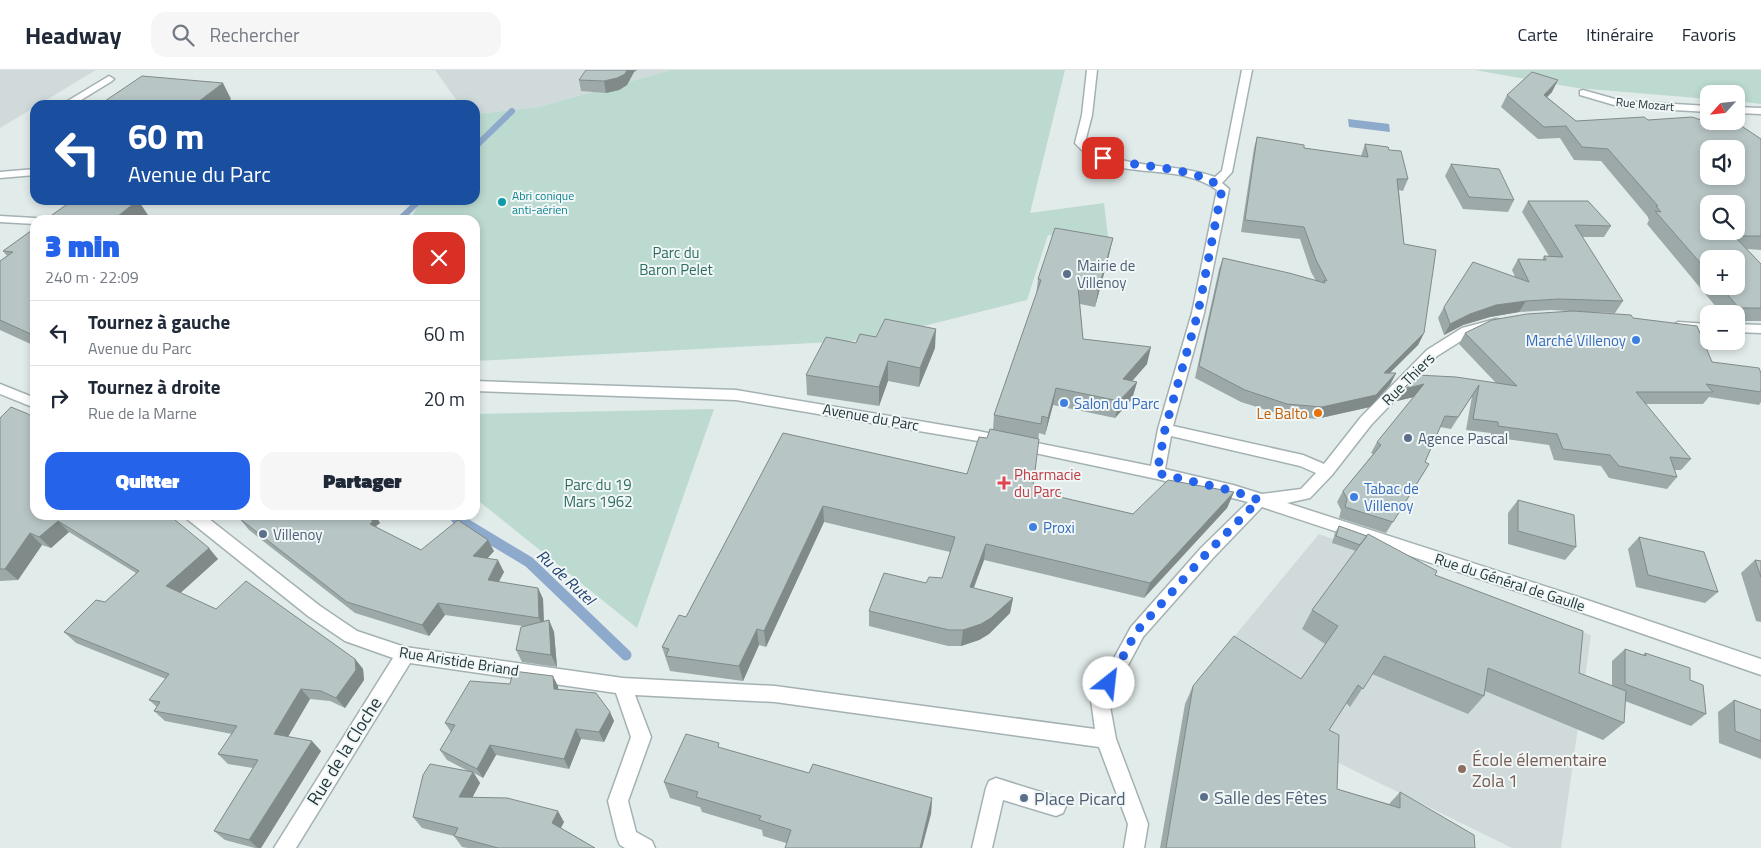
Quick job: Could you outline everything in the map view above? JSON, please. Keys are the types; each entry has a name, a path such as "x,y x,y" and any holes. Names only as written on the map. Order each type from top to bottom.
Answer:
{"street":[{"path":"1092,70 1087,116 1080,143 1093,154 1113,161 1192,174 1216,182 1222,189 1198,313 1165,429 1157,473"},
{"path":"1216,182 1227,172 1247,70"},
{"path":"74,100 109,79"},
{"name":"Rue Mozart","path":"1582,93 1621,104 1700,108"},
{"path":"1745,110 1761,111"},
{"path":"0,175 30,172"},
{"path":"0,219 30,221"},
{"name":"Rue Thiers","path":"1259,500 1305,494 1327,471 1366,421 1432,353 1467,331 1482,325 1511,320"},
{"path":"1662,325 1700,327"},
{"path":"1745,328 1761,329"},
{"name":"Avenue du Parc","path":"480,386 736,395 960,432 1157,473 1233,491 1259,500"},
{"path":"0,389 30,401"},
{"path":"1165,429 1303,460 1327,471"},
{"path":"1134,848 1138,824 1106,739 1100,700 1136,632 1207,553 1259,500"},
{"name":"Rue du Général de Gaulle","path":"1259,500 1761,666"},
{"name":"Rue Aristide Briand","path":"200,520 314,611 351,636 405,655 623,686 775,694 1106,739"},
{"name":"Rue de la Cloche","path":"284,848 405,655"},
{"path":"623,686 641,737 618,801 627,838 645,848"},
{"path":"982,848 996,788 1056,806"}],"shaded area":[{"path":"0,70 96,70 46,100 30,100 30,110 0,128"},
{"path":"435,70 671,70 539,107 480,113 480,100 456,100"},
{"name":"École élementaire Zola 1","path":"1319,534 1591,635 1561,848 1512,848 1190,690"}],"green space":[{"name":"Parc du Baron Pelet","path":"671,70 1065,70 1030,213 1104,203 1109,244 1048,235 1027,300 868,340 480,361 480,215 413,215 418,205 480,205 480,113 539,107"},
{"path":"1475,70 1761,70 1761,104 1745,102 1745,85 1700,85 1700,98 1577,88"},
{"name":"Parc du 19 Mars 1962","path":"714,409 637,628 480,502 480,414"}],"water":[{"path":"1348,119 1389,124 1390,132 1349,127"}],"building":[{"path":"586,70 627,70 625,74 617,78 604,81 579,80"},
{"path":"1532,72 1558,80 1544,95 1576,121 1644,117 1648,120 1692,117 1700,120 1700,130 1745,130 1745,128 1761,139 1761,236 1745,236 1745,195 1700,195 1700,240 1738,240 1761,264 1761,308 1745,308 1745,305 1736,305 1728,295 1745,295 1745,250 1700,250 1700,263 1655,211 1661,212 1656,206 1658,206 1608,149 1582,147 1566,126 1544,127 1507,95"},
{"path":"142,76 223,83 201,100 106,100"},
{"path":"1257,137 1304,145 1304,148 1368,157 1365,144 1401,151 1408,179 1397,179 1404,244 1436,250 1424,333 1384,373 1396,373 1376,395 1322,407 1287,404 1245,390 1199,366 1223,258 1325,283 1324,280 1327,281 1316,260 1304,227 1245,220"},
{"path":"1451,164 1499,169 1514,200 1469,197"},
{"path":"1528,201 1588,201 1611,226 1575,225 1623,301 1559,299 1526,301 1496,305 1470,314 1450,324 1444,307 1473,262 1529,282 1518,259 1546,260 1544,256 1563,257"},
{"path":"66,205 132,205 119,215 52,215"},
{"path":"1055,228 1113,238 1098,290 1078,287 1083,339 1151,347 1123,379 1137,382 1119,401 1056,388 1048,418 1042,416 1041,424 994,415 1041,280 1038,279"},
{"path":"30,232 30,334 0,320 0,261 13,252 3,251"},
{"path":"1573,311 1631,315 1633,318 1697,326 1700,333 1700,350 1707,350 1712,362 1759,368 1761,373 1761,392 1706,384 1713,392 1636,392 1691,459 1670,457 1677,477 1619,466 1610,455 1563,449 1557,434 1498,426 1498,422 1473,419 1479,385 1458,417 1445,416 1425,462 1429,464 1393,522 1345,507 1347,499 1343,491 1381,445 1377,442 1424,384 1403,389 1417,375 1456,377 1517,386 1465,333 1492,320 1527,314"},
{"path":"885,319 936,329 920,368 888,361 879,387 806,375 826,337 856,343 860,334 876,337"},
{"path":"11,407 30,415 30,520 175,520 209,548 166,586 216,609 246,581 355,659 356,670 336,698 321,691 301,689 274,734 312,741 249,840 214,831 258,760 218,754 237,726 154,711 160,702 149,700 169,674 64,632 96,600 105,602 139,571 58,521 39,537 30,533 5,569 0,569 0,418"},
{"path":"990,429 1039,439 1033,487 1061,491 1060,497 1133,514 1168,480 1234,492 1150,583 986,544 970,587 1013,598 991,618 981,624 963,630 949,630 869,611 884,573 926,583 929,577 942,578 955,537 823,506 764,631 757,629 739,666 666,656 669,649 662,647 679,615 686,617 783,433 967,474 979,437 987,438"},
{"path":"1518,500 1574,515 1576,547 1518,531"},
{"path":"241,520 371,520 373,521 370,524 421,550 458,520 488,540 473,556 498,560 488,580 538,588 539,618 438,603 422,625 347,602"},
{"path":"1339,526 1367,536 1360,545 1336,536"},
{"path":"1368,534 1437,571 1435,575 1583,631 1579,673 1626,691 1624,723 1488,668 1484,696 1384,656 1363,689 1358,685 1329,730 1339,735 1337,789 1400,808 1400,792 1474,835 1475,848 1166,848 1193,686 1234,636 1301,679 1338,626 1312,610"},
{"path":"1639,537 1704,552 1718,592 1648,575"},
{"path":"1755,560 1761,561 1761,577"},
{"path":"549,620 551,655 516,650 521,627"},
{"path":"1625,649 1646,656 1645,653 1690,668 1690,680 1703,685 1706,714 1625,684"},
{"path":"513,671 553,676 554,689 596,693 610,712 599,732 576,729 564,759 490,745 477,769 440,750 455,725 445,723 470,681 510,684"},
{"path":"1734,700 1761,710 1761,741 1735,731"},
{"path":"686,734 719,743 718,747 809,773 813,764 932,798 920,848 785,848 791,830 759,820 761,816 696,797 698,792 664,782"},
{"path":"430,764 473,772 459,797 507,798 558,811 552,823 595,848 498,848 454,836 458,828 413,817 423,775"}],"waterway":[{"name":"Ru de Rutel","path":"480,142 512,111"},
{"name":"Ru de Rutel","path":"404,215 415,205"},
{"name":"Ru de Rutel","path":"459,520 529,562 626,655"}],"place":[{"name":"Abri conique anti-aérien","path":"502,202"},
{"name":"Mairie de Villenoy","path":"1067,274"},
{"name":"Marché Villenoy","path":"1636,340"},
{"name":"Salon du Parc","path":"1064,403"},
{"name":"Le Balto","path":"1318,413"},
{"name":"Agence Pascal","path":"1408,438"},
{"name":"Pharmacie du Parc","path":"1004,483"},
{"name":"Tabac de Villenoy","path":"1354,497"},
{"name":"Proxi","path":"1033,527"},
{"name":"Villenoy","path":"263,534"},
{"name":"École élementaire Zola 1","path":"1462,769"},
{"name":"Salle des Fêtes","path":"1204,797"},
{"name":"Place Picard","path":"1024,798"}],"route":[{"path":"1103,158 1192,174 1216,182 1222,189 1198,313 1165,429 1157,473 1233,491 1259,500 1207,553 1136,632 1109,683"}]}
